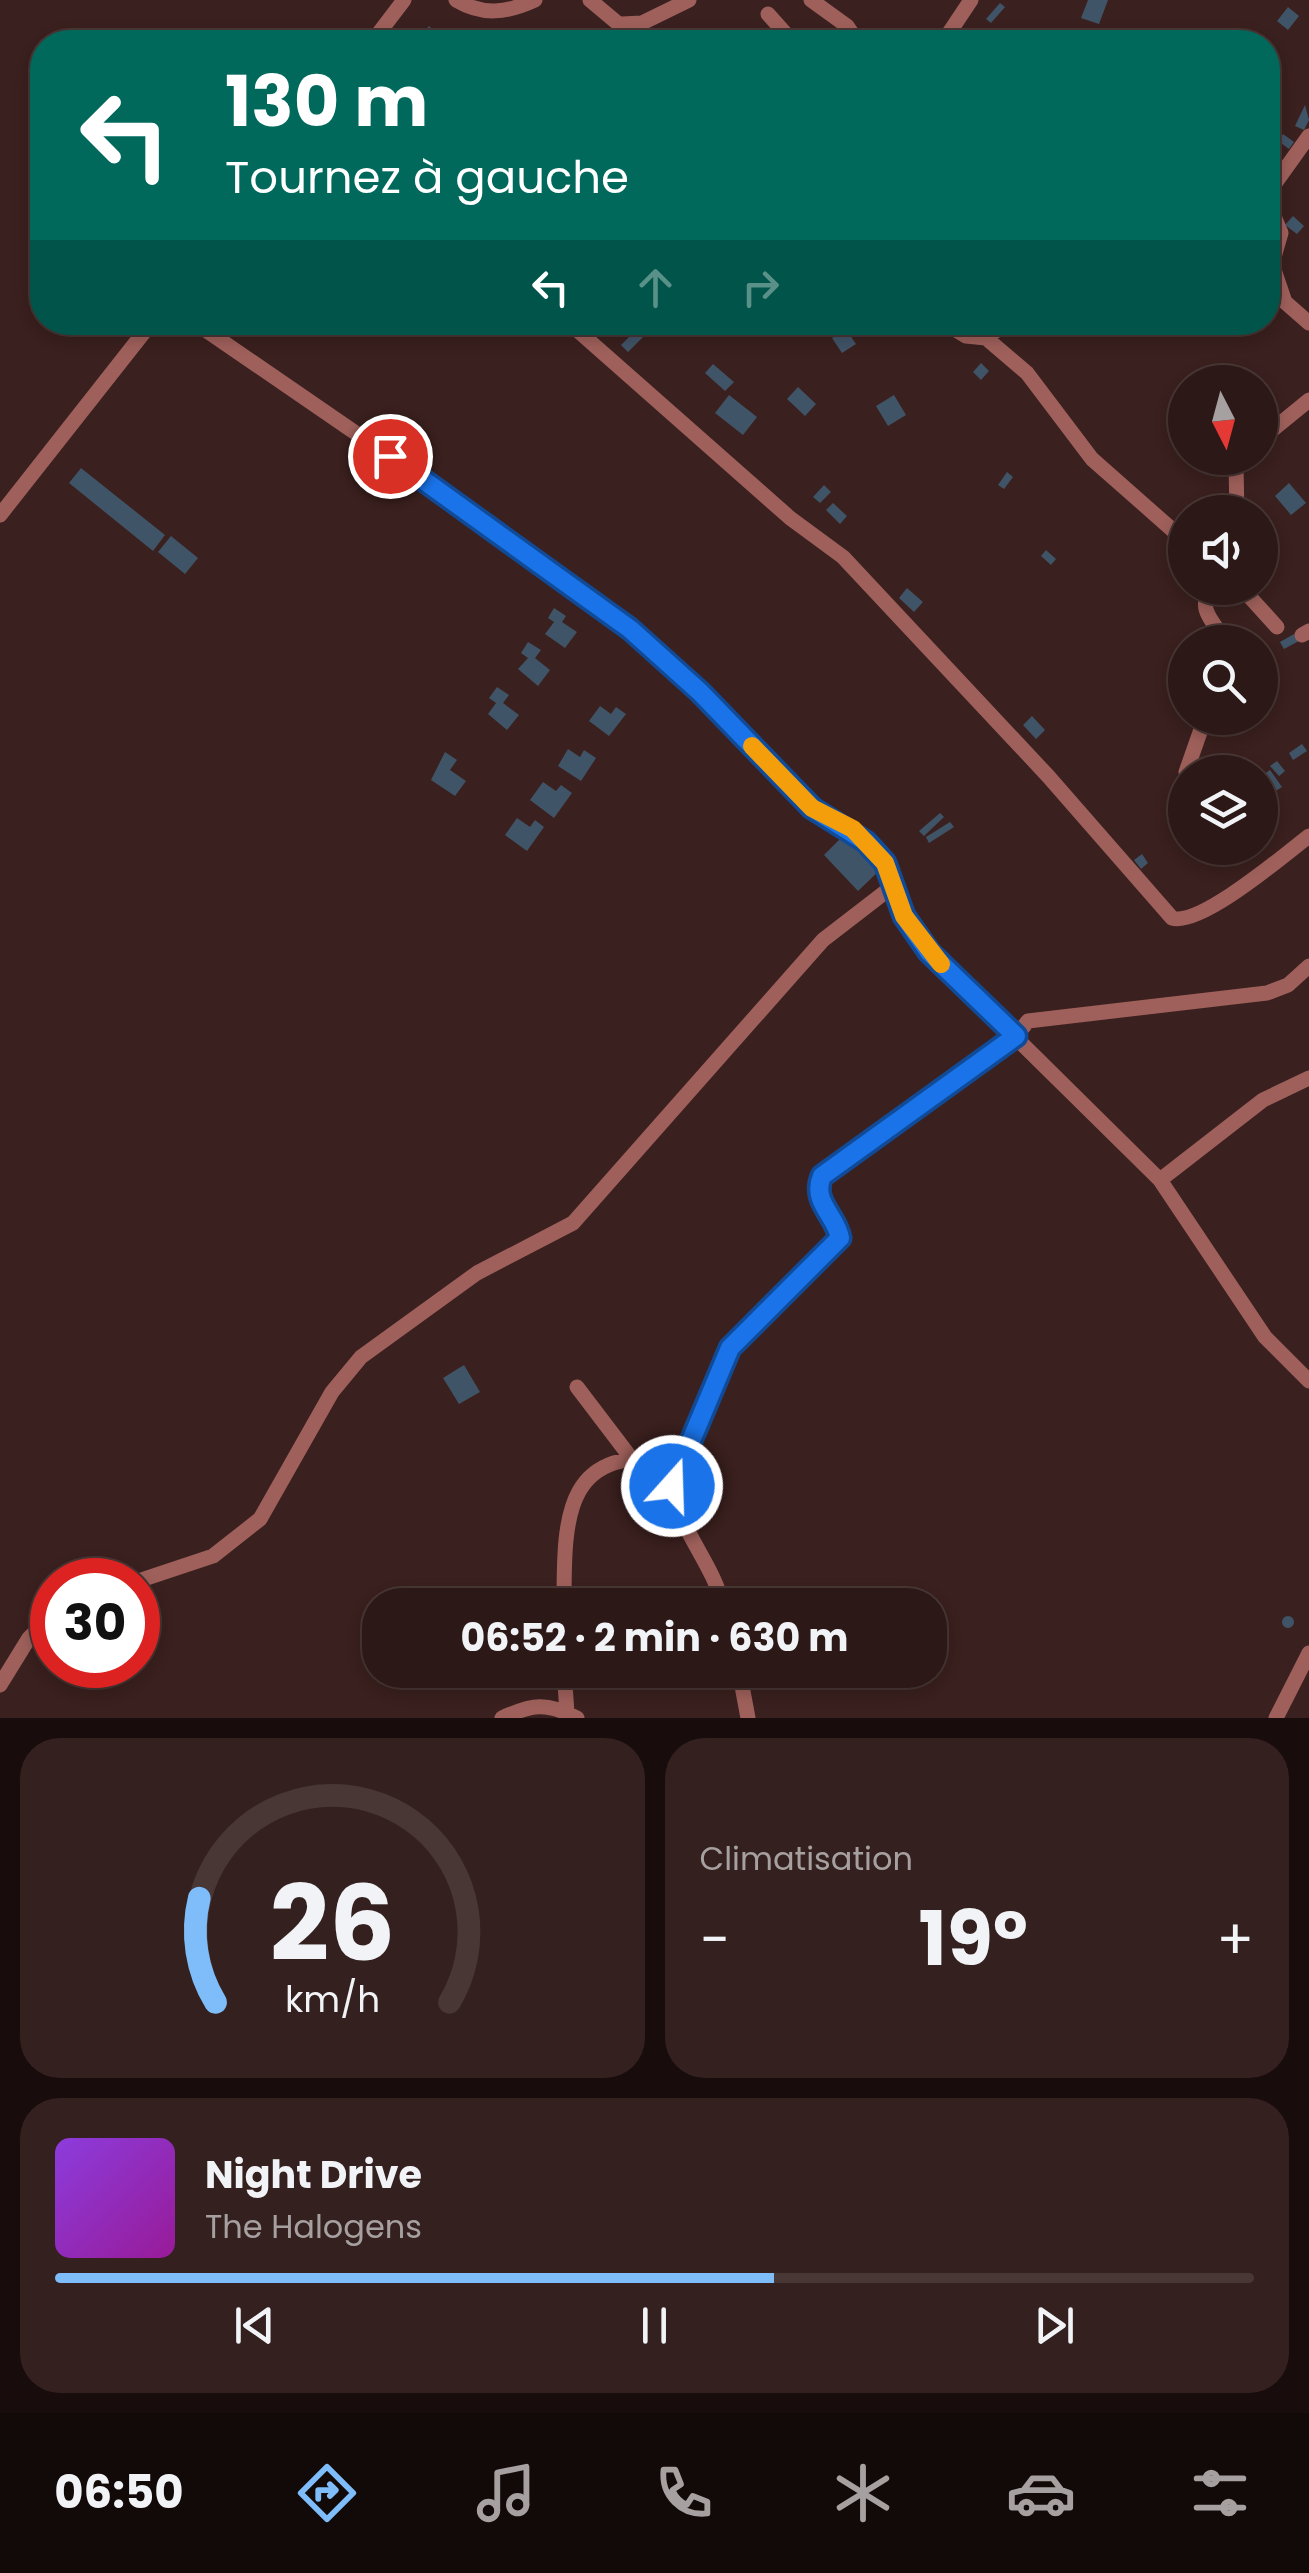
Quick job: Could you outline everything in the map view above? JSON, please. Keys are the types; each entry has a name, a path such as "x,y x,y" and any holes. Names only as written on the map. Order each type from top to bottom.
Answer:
{"street":[{"path":"381,30 404,0"},
{"path":"456,0 482,12 518,8 535,0"},
{"path":"590,0 628,30"},
{"path":"622,24 642,23 689,0"},
{"path":"811,0 850,30"},
{"path":"954,30 970,0"},
{"path":"768,14 783,30"},
{"path":"1280,176 1309,136"},
{"path":"1280,287 1285,302"},
{"path":"1280,301 1309,323"},
{"path":"0,515 142,335"},
{"path":"213,335 488,524 630,629 700,692 812,808 866,842 885,863 904,916 929,952 1160,1180 1265,1337 1309,1381"},
{"path":"583,335 790,518 843,557 1048,776 1172,918 1192,919 1309,836"},
{"path":"964,335 986,338 1046,394 1092,458 1168,526"},
{"path":"986,338 990,335"},
{"path":"1278,425 1309,400"},
{"path":"1258,605 1275,625"},
{"path":"160,1574 213,1556 260,1519 332,1392 361,1357 476,1273 573,1223 823,940 894,886"},
{"path":"717,1588 708,1562 675,1504 672,1486 730,1348 836,1246 840,1232 817,1188 822,1176 1016,1036 1028,1021 1267,993 1288,985 1309,966"},
{"path":"1160,1180 1263,1100 1309,1078"},
{"path":"576,1387 632,1458"},
{"path":"565,1588 571,1508 579,1487 593,1472 632,1458 680,1460"},
{"path":"0,1685 30,1636"},
{"path":"1276,1718 1309,1653"},
{"path":"567,1688 572,1715"},
{"path":"742,1688 748,1718"},
{"path":"502,1718 533,1704 553,1705 572,1715"}],"building":[{"path":"1088,0 1108,0 1099,24 1081,18"},
{"path":"1000,3 1005,7 991,23 986,19"},
{"path":"1288,7 1299,16 1288,30 1277,21"},
{"path":"1305,105 1309,120 1304,130 1295,126"},
{"path":"1283,134 1294,142 1289,149 1280,138"},
{"path":"1293,216 1304,226 1297,234 1285,225"},
{"path":"631,335 643,337 628,352 621,345"},
{"path":"850,335 856,344 842,353 832,338"},
{"path":"981,363 989,371 981,380 973,372"},
{"path":"713,364 734,382 725,391 705,373"},
{"path":"798,387 816,404 805,416 787,399"},
{"path":"729,395 757,417 743,435 715,413"},
{"path":"894,395 906,415 888,426 876,406"},
{"path":"81,468 165,535 153,551 69,483"},
{"path":"1007,472 1013,477 1004,489 998,485"},
{"path":"1289,483 1306,503 1291,515 1276,495"},
{"path":"824,485 831,492 820,503 813,497"},
{"path":"833,503 847,516 840,524 826,510"},
{"path":"171,536 198,558 185,574 158,552"},
{"path":"1046,550 1056,559 1051,565 1041,556"},
{"path":"907,588 923,602 914,612 899,598"},
{"path":"554,608 566,616 562,622 577,632 565,648 545,634 554,622 548,618"},
{"path":"1294,634 1299,641 1284,649 1280,642"},
{"path":"528,642 541,650 535,658 550,670 538,686 518,669 528,658 521,653"},
{"path":"497,687 509,695 503,703 519,715 507,730 488,714 496,703 489,698"},
{"path":"600,706 611,714 616,707 626,714 609,736 589,721"},
{"path":"1032,716 1045,730 1036,739 1023,725"},
{"path":"1302,744 1307,751 1293,760 1289,753"},
{"path":"568,749 580,757 584,750 596,758 581,781 558,766"},
{"path":"445,752 457,760 450,770 466,781 455,796 431,780"},
{"path":"543,782 556,791 561,785 572,793 554,818 530,800"},
{"path":"940,813 944,817 924,836 919,831"},
{"path":"517,818 530,827 535,820 544,827 527,851 505,835"},
{"path":"950,822 954,827 929,843 926,837"},
{"path":"845,834 880,870 858,891 824,855"},
{"path":"1142,854 1148,863 1141,869 1134,860"},
{"path":"464,1365 480,1392 459,1404 443,1378"},
{"path":"1288,1616 1294,1622 1288,1628 1282,1622"}],"slow traffic":[{"path":"752,746 812,808 853,829 885,863 904,916 941,964"}],"route":[{"path":"390,456 630,629 700,692 812,808 853,829 885,863 904,916 929,952 1016,1036 822,1176 817,1188 820,1200 840,1238 730,1348 672,1486"}]}
